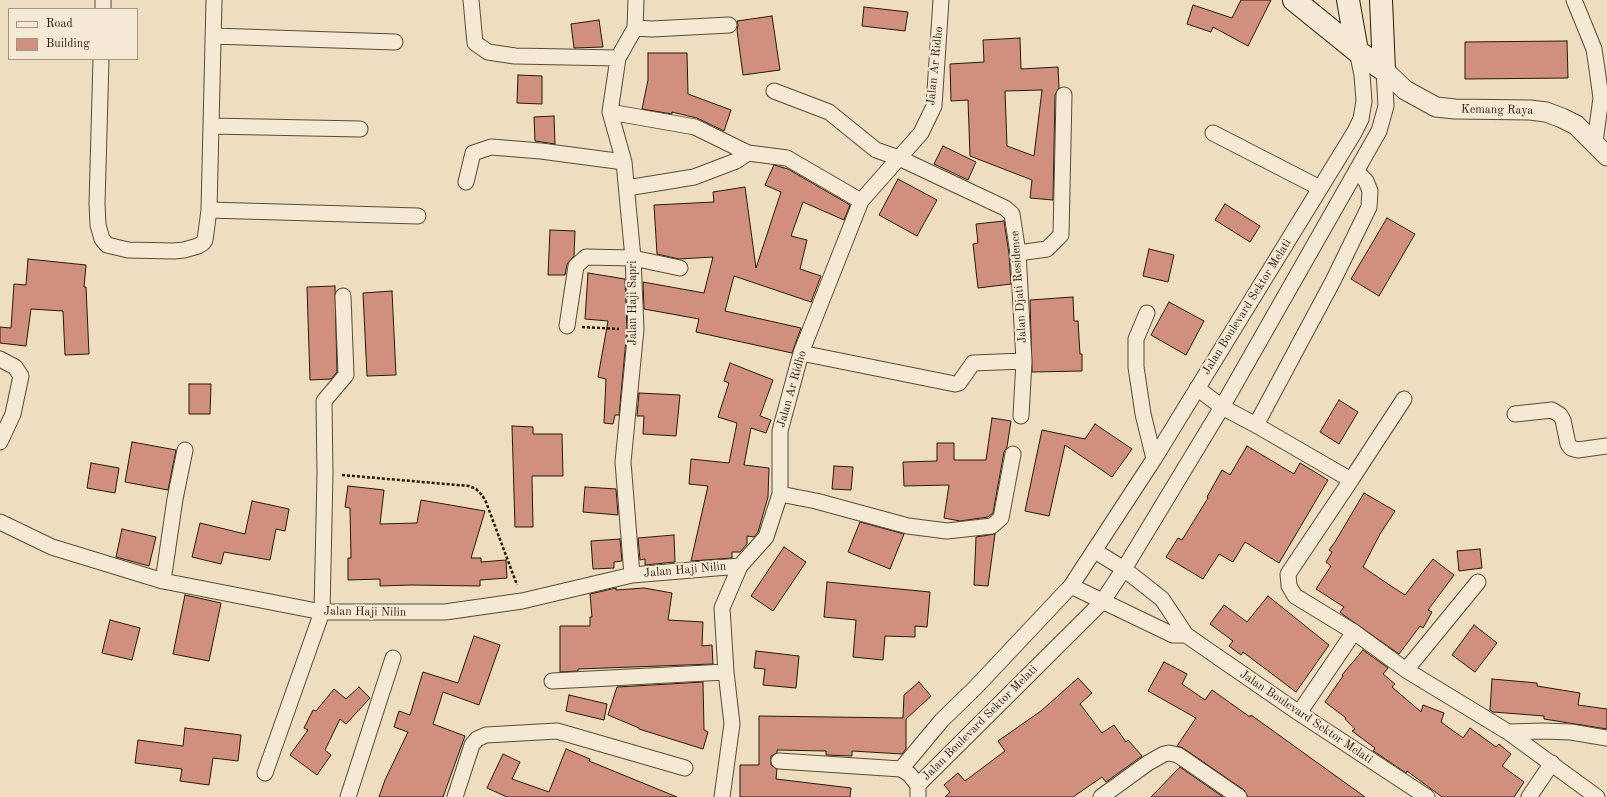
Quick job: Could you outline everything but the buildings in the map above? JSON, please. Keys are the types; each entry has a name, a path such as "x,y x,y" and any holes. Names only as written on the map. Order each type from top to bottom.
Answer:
{"main road":[{"path":"1294,0 1357,51 1384,70"},
{"path":"1381,0 1384,70"},
{"path":"1316,17 1329,16 1337,12 1348,2"},
{"path":"1348,2 1357,51"}],"street":[{"path":"101,60 97,204 98,225 102,239 107,245 128,250 174,251 193,248 204,243 210,210 214,0"},
{"path":"470,0 475,43 488,52 515,56 618,58"},
{"name":"Jalan Haji Sapri","path":"632,575 623,462 636,329 633,258 624,162 610,112 618,58 635,28 636,0"},
{"name":"Jalan Ar Ridho","path":"722,797 732,724 726,672 722,608 740,566 766,537 780,494 780,431 801,353 862,201 921,133 934,106 941,0"},
{"path":"1574,0 1602,69 1601,149"},
{"path":"635,28 652,29 729,25"},
{"path":"213,36 395,42"},
{"name":"Jalan Boulevard Sektor Melati","path":"901,769 942,720 975,688 1071,586 1154,459 1354,133 1361,119 1364,101 1362,75 1357,51"},
{"name":"Kemang Raya","path":"1384,70 1406,90 1436,107 1460,110 1530,110 1546,112 1576,125 1601,149"},
{"name":"Jalan Boulevard Sektor Melati","path":"918,791 1102,602 1124,569 1222,407 1379,131 1386,106 1384,70"},
{"name":"Jalan Djati Residence","path":"774,91 829,112 876,150 899,158 1005,208 1012,214 1018,253 1024,361 1021,416"},
{"path":"1018,253 1047,249 1061,235 1064,95"},
{"path":"610,112 695,127 748,153 787,158 862,201"},
{"path":"211,126 360,129"},
{"path":"1213,133 1320,188"},
{"path":"466,182 473,152 491,147 541,151 624,162"},
{"path":"627,188 694,177 736,161 748,153"},
{"path":"1256,425 1333,281 1369,207 1370,191 1366,180 1356,171"},
{"path":"210,210 418,216"},
{"path":"567,326 576,266 586,257 633,258 680,268"},
{"path":"264,773 322,612 326,474 324,401 346,375 343,296"},
{"path":"1147,313 1136,339 1136,367 1143,414 1154,459"},
{"path":"801,353 956,384 959,383 973,363 1024,361"},
{"path":"0,358 15,367 21,376 13,414 0,442"},
{"path":"1197,388 1222,407 1351,480"},
{"path":"1404,399 1288,574 1289,586 1295,596 1354,632 1406,670 1508,732 1597,797"},
{"path":"1515,414 1552,410 1560,415 1564,420 1570,448 1578,450 1607,446"},
{"path":"163,581 176,492 185,450"},
{"path":"780,494 816,501 908,526 947,531 992,526 1001,518 1013,454"},
{"name":"Jalan Haji Nilin","path":"0,522 52,547 163,581 322,612 445,612 522,601 632,575 740,566"},
{"name":"Jalan Boulevard Sektor Melati","path":"1095,551 1124,569 1162,599 1186,635 1299,713 1427,797"},
{"path":"1406,670 1478,582"},
{"name":"Jalan Boulevard Sektor Melati","path":"1071,586 1173,635 1186,635"},
{"path":"1299,713 1354,632"},
{"path":"348,797 393,658"},
{"path":"552,681 726,672"},
{"path":"455,797 472,745 477,739 486,735 557,730 685,768"},
{"path":"1508,732 1572,732 1607,738"},
{"path":"1101,797 1148,763 1164,754 1169,753 1178,755 1239,797"},
{"path":"779,761 901,769 909,774 918,791"},
{"path":"1529,797 1552,763"}],"path":[{"path":"567,326 636,329"},
{"path":"326,474 469,486 476,489 486,502 522,601"}]}
